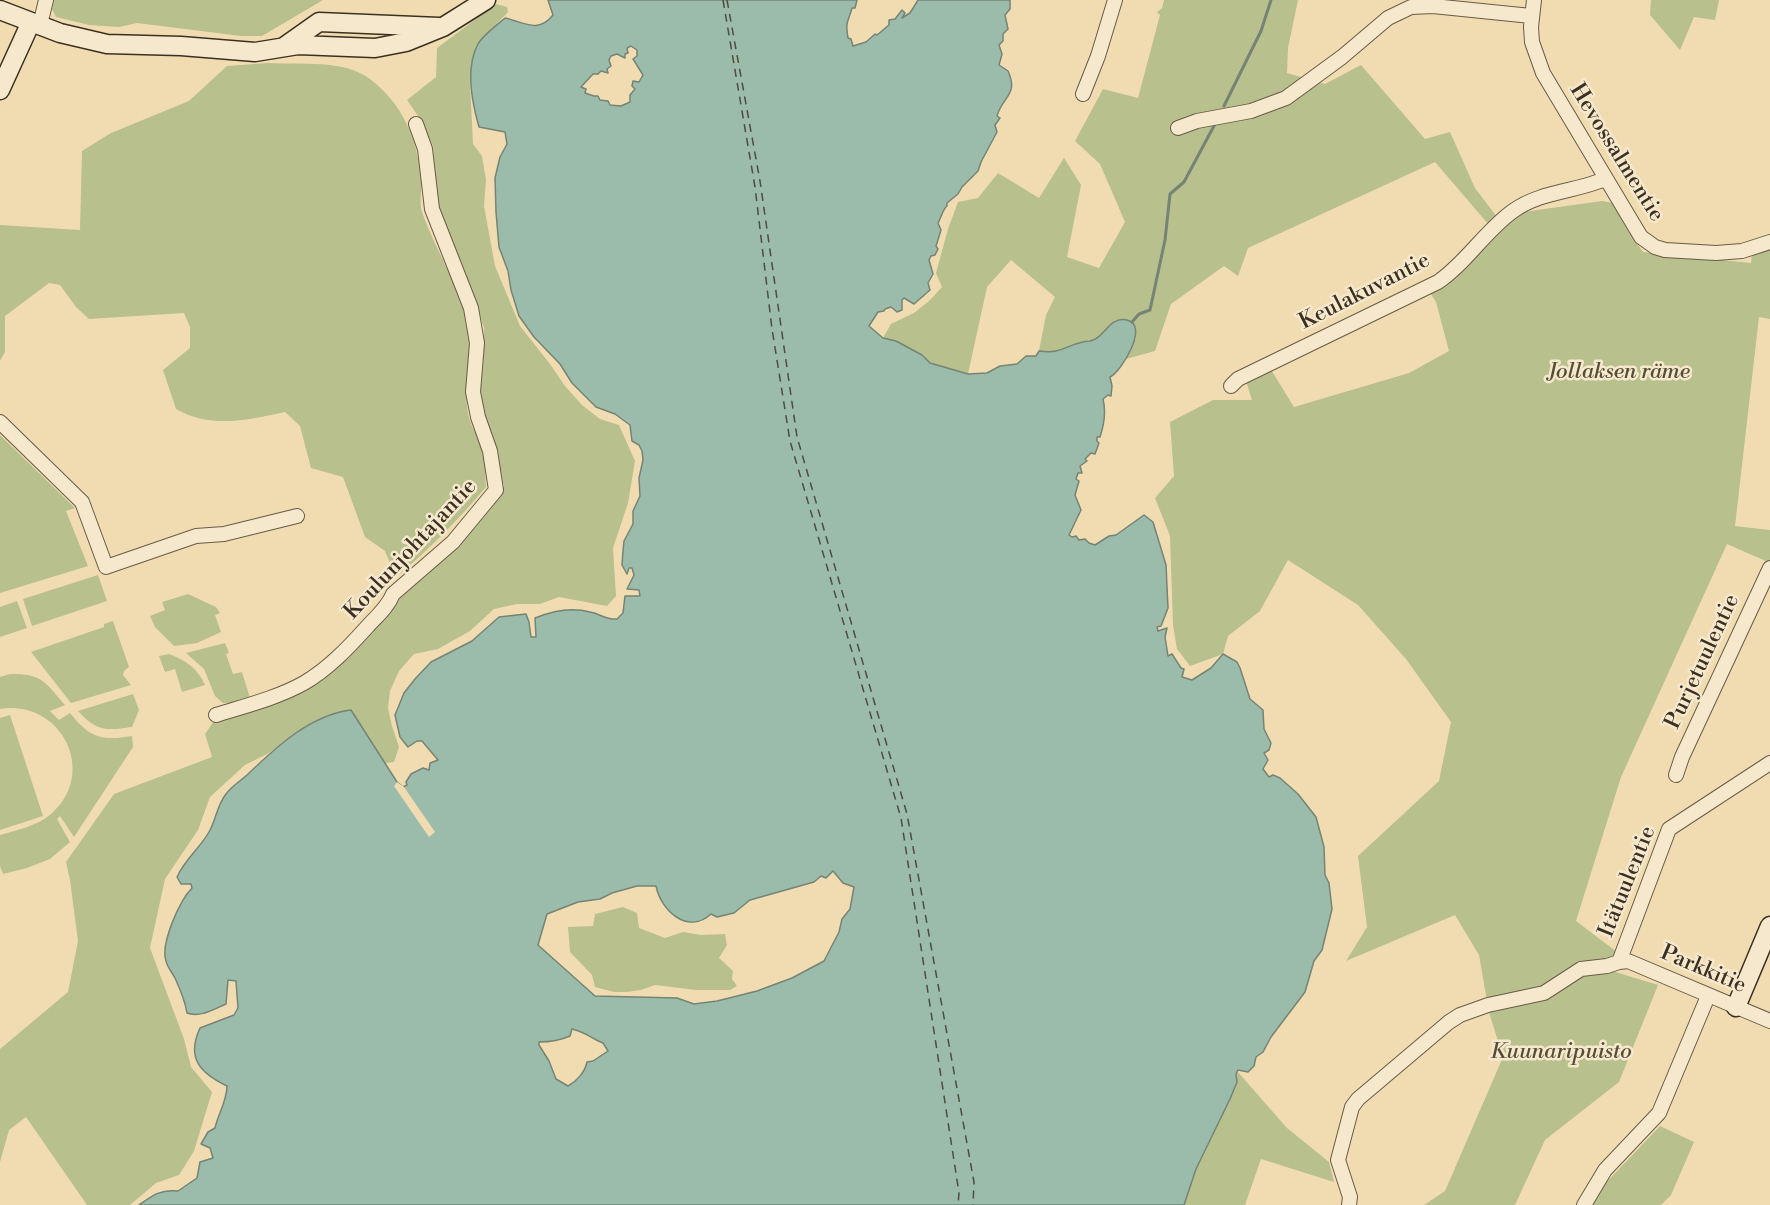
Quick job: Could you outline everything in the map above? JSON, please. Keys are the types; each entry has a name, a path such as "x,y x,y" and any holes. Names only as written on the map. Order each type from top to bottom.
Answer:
{"main road":[{"path":"0,10 60,33 107,44 181,46 255,52 284,47 319,22 443,27 486,0"},
{"path":"0,90 35,24"},
{"path":"1736,1007 1770,926"}],"street":[{"path":"35,24 45,0"},
{"path":"1083,94 1098,56 1115,0"},
{"name":"Hevossalmentie","path":"1534,0 1532,42 1543,73 1638,233 1655,247 1682,251 1730,253 1770,242"},
{"path":"1178,128 1197,121 1251,111 1286,98 1342,57 1389,18 1412,7 1433,6 1532,16"},
{"name":"Koulunjohtajantie","path":"216,715 304,683 323,669 361,634 390,602 393,594 453,542 496,490 490,451 478,417 473,392 477,342 471,308 432,209 425,149 416,124"},
{"name":"Keulakuvantie","path":"1231,386 1247,374 1438,282 1504,219 1521,206 1553,192 1581,188 1605,179"},
{"path":"0,422 82,502 106,567 196,536 224,534 297,516"},
{"name":"Purjetuulentie","path":"1676,775 1682,757 1770,568"},
{"name":"Itätuulentie","path":"1618,962 1669,829 1770,763"},
{"path":"1349,1205 1350,1197 1338,1160 1352,1107 1358,1099 1460,1015 1488,1005 1544,993 1581,969 1607,966 1618,962"},
{"name":"Parkkitie","path":"1618,962 1628,962 1770,1021"},
{"path":"1584,1205 1605,1170 1659,1113 1708,996"}],"green space":[{"path":"53,0 323,0 262,36 241,36 137,23 119,27 89,25 56,17 52,9"},
{"path":"1164,0 1298,0 1288,48 1287,73 1325,84 1361,65 1425,139 1450,132 1475,188 1497,217 1489,225 1435,162 1248,248 1238,276 1224,266 1171,304 1155,351 1126,359 1136,338 1116,320 1094,339 1056,351 1039,351 1046,315 1055,297 1011,260 987,287 968,374 930,363 922,355 896,341 883,338 891,324 914,313 942,287 936,273 958,202 978,198 998,173 1039,198 1064,158 1081,185 1067,257 1099,268 1125,222 1100,164 1075,141 1103,89 1138,98 1160,15 1157,12 1162,8"},
{"path":"1651,0 1719,0 1715,20 1694,17 1680,50 1650,15"},
{"path":"496,4 507,7 508,12 478,43 470,83 473,144 482,156 486,180 484,206 495,266 520,326 582,405 600,419 619,425 635,461 628,503 613,548 616,596 607,606 559,597 540,604 517,604 494,609 470,631 438,649 414,654 399,671 390,691 388,708 399,747 394,762 385,763 351,710 313,723 267,754 245,765 210,797 198,830 165,879 150,948 184,1039 191,1067 212,1092 194,1151 179,1175 156,1183 130,1205 87,1205 26,1117 9,1130 0,1162 0,1049 68,992 78,941 66,862 114,794 212,757 205,734 216,718 305,687 416,581 451,553 497,500 504,486 493,436 485,417 480,393 484,328 474,297 438,210 433,146 421,120 407,100 436,77 437,48"},
{"path":"268,63 321,64 347,68 370,79 382,89 400,111 416,151 422,212 458,294 467,322 469,334 468,413 484,455 486,487 443,534 396,577 385,551 365,537 343,477 311,468 300,426 285,412 243,420 216,421 189,415 176,409 163,370 190,348 190,327 184,313 89,319 76,307 60,285 49,283 5,316 5,352 0,361 0,225 80,230 82,151 111,133 189,101 227,66"},
{"name":"Jollaksen räme","path":"1602,201 1613,203 1628,231 1643,252 1751,263 1752,253 1770,249 1770,319 1759,317 1735,526 1770,530 1770,563 1727,544 1621,777 1576,921 1617,952 1589,970 1537,988 1487,1001 1479,955 1455,915 1346,961 1367,927 1358,856 1439,781 1451,722 1406,659 1358,605 1288,560 1260,611 1228,636 1223,654 1190,666 1177,649 1173,625 1170,536 1155,498 1174,476 1170,422 1213,400 1252,400 1246,381 1270,368 1294,407 1409,373 1449,351 1436,302 1429,291 1523,212"},
{"path":"0,435 75,508 66,511 88,566 0,593"},
{"path":"98,575 107,601 32,626 23,599"},
{"path":"188,594 216,607 220,613 215,615 221,632 197,643 174,646 155,627 150,616 165,610 162,602"},
{"path":"17,601 27,628 0,637 0,607"},
{"path":"113,621 129,667 123,675 131,685 71,703 31,652 104,627 104,624"},
{"path":"225,643 233,674 242,672 250,698 235,703 223,703 215,696 204,669 186,653"},
{"path":"169,654 191,666 205,685 182,692 175,669 165,672 159,656"},
{"path":"10,674 29,675 48,685 65,705 50,711 59,720 70,713 84,728 97,736 112,738 132,736 133,747 74,837 60,816 57,819 70,842 50,859 3,874 0,866 0,835 33,825 51,814 65,797 72,779 72,760 66,742 56,727 40,715 22,709 0,709 0,677"},
{"path":"133,694 139,710 132,727 102,728 84,718 78,711"},
{"path":"10,715 43,816 0,830 0,718"},
{"path":"623,907 637,913 639,928 665,938 683,932 701,935 725,934 727,945 719,958 733,971 732,979 737,986 730,990 696,990 655,985 627,992 614,992 595,987 592,975 570,952 568,927 593,926 595,914"},
{"name":"Kuunaripuisto","path":"1609,970 1658,985 1619,1082 1545,1140 1515,1205 1424,1205 1445,1191 1503,1057 1488,1009 1582,973"},
{"path":"1237,1071 1287,1128 1329,1162 1334,1182 1261,1159 1245,1205 1184,1205 1196,1170 1237,1082"},
{"path":"1660,1126 1694,1142 1671,1195 1661,1205 1592,1205 1600,1189"}],"shaded area":[{"path":"548,0 857,0 847,25 848,38 851,39 853,46 877,35 889,25 889,20 895,19 902,10 905,13 902,18 910,13 918,0 1010,0 1010,9 1005,15 1008,29 1003,34 1003,41 999,45 1002,54 999,65 1008,71 1012,85 1011,91 999,110 997,116 1000,118 995,125 997,132 978,171 947,203 938,223 941,230 936,246 938,249 929,260 933,274 928,283 930,290 914,304 904,298 902,310 897,312 891,307 878,312 869,326 883,338 896,341 922,355 930,363 968,374 987,373 1000,366 1017,364 1026,356 1036,356 1039,351 1058,351 1091,341 1116,321 1127,320 1133,324 1136,330 1135,339 1121,367 1110,377 1111,396 1108,395 1103,399 1103,423 1100,437 1097,437 1099,443 1095,454 1091,453 1085,459 1087,461 1080,466 1082,473 1078,473 1076,479 1079,481 1075,495 1081,510 1069,535 1076,536 1079,540 1085,539 1095,545 1109,536 1116,535 1144,515 1153,522 1166,565 1168,608 1161,626 1157,627 1158,631 1167,628 1165,637 1168,656 1172,654 1184,669 1182,677 1192,680 1211,668 1223,654 1237,662 1250,699 1263,710 1264,729 1271,743 1269,750 1264,753 1268,760 1263,769 1269,777 1273,775 1280,778 1298,794 1316,817 1324,847 1325,875 1329,883 1332,909 1322,950 1314,961 1305,992 1271,1037 1263,1052 1256,1057 1254,1066 1248,1072 1238,1070 1237,1082 1196,1169 1184,1205 139,1205 157,1194 178,1191 197,1178 200,1162 213,1158 210,1148 201,1144 208,1132 215,1128 226,1097 227,1086 209,1076 198,1063 195,1056 196,1039 200,1028 234,1015 238,1008 236,981 228,980 226,1004 202,1014 187,1013 165,953 172,923 192,888 191,884 181,884 177,877 209,832 228,791 294,734 321,718 351,710 397,782 403,787 407,785 406,782 411,774 423,768 429,770 430,763 438,760 422,741 417,741 408,747 400,737 395,715 404,693 431,662 472,641 499,617 526,614 531,637 536,637 535,618 555,612 576,610 617,619 623,613 625,596 640,596 639,590 627,589 634,575 632,568 629,568 627,574 622,565 624,541 633,524 633,511 640,496 642,451 639,445 632,441 630,425 615,414 596,407 572,383 560,364 534,337 519,316 508,271 499,247 496,212 495,178 500,157 507,144 505,132 479,127 472,97 471,74 474,53 486,34 505,18 536,25 542,24 553,15","holes":["631,46 637,50 637,56 633,59 643,75 639,82 633,81 632,86 635,89 630,95 630,102 621,106 610,105 608,101 600,100 598,96 585,93 586,89 581,87 593,74 601,71 608,73 611,56 617,54 625,58 625,54 628,53 627,48","833,871 843,883 854,887 850,909 842,919 839,932 824,961 792,978 757,991 717,1001 694,1004 677,998 595,996 538,945 547,914 578,902 600,899 637,886 656,886 663,904 670,911 685,921 693,922 702,920 711,914 717,917 734,913 750,900 814,882 821,876 826,878","572,1029 581,1032 603,1043 608,1051 593,1061 587,1062 580,1076 568,1086 556,1079 539,1042 570,1036"]}],"pier":[{"path":"397,782 404,787 435,832 429,837 394,786"}],"waterway":[{"path":"1224,106 1261,31 1271,0"},
{"path":"1132,322 1139,314 1150,310 1165,240 1170,194 1184,182 1215,124"}],"ferry route":[{"path":"723,0 755,187 772,329 790,441 901,818 959,1193 958,1205"},
{"path":"727,0 760,181 797,437 907,814 974,1182 973,1205"}]}
